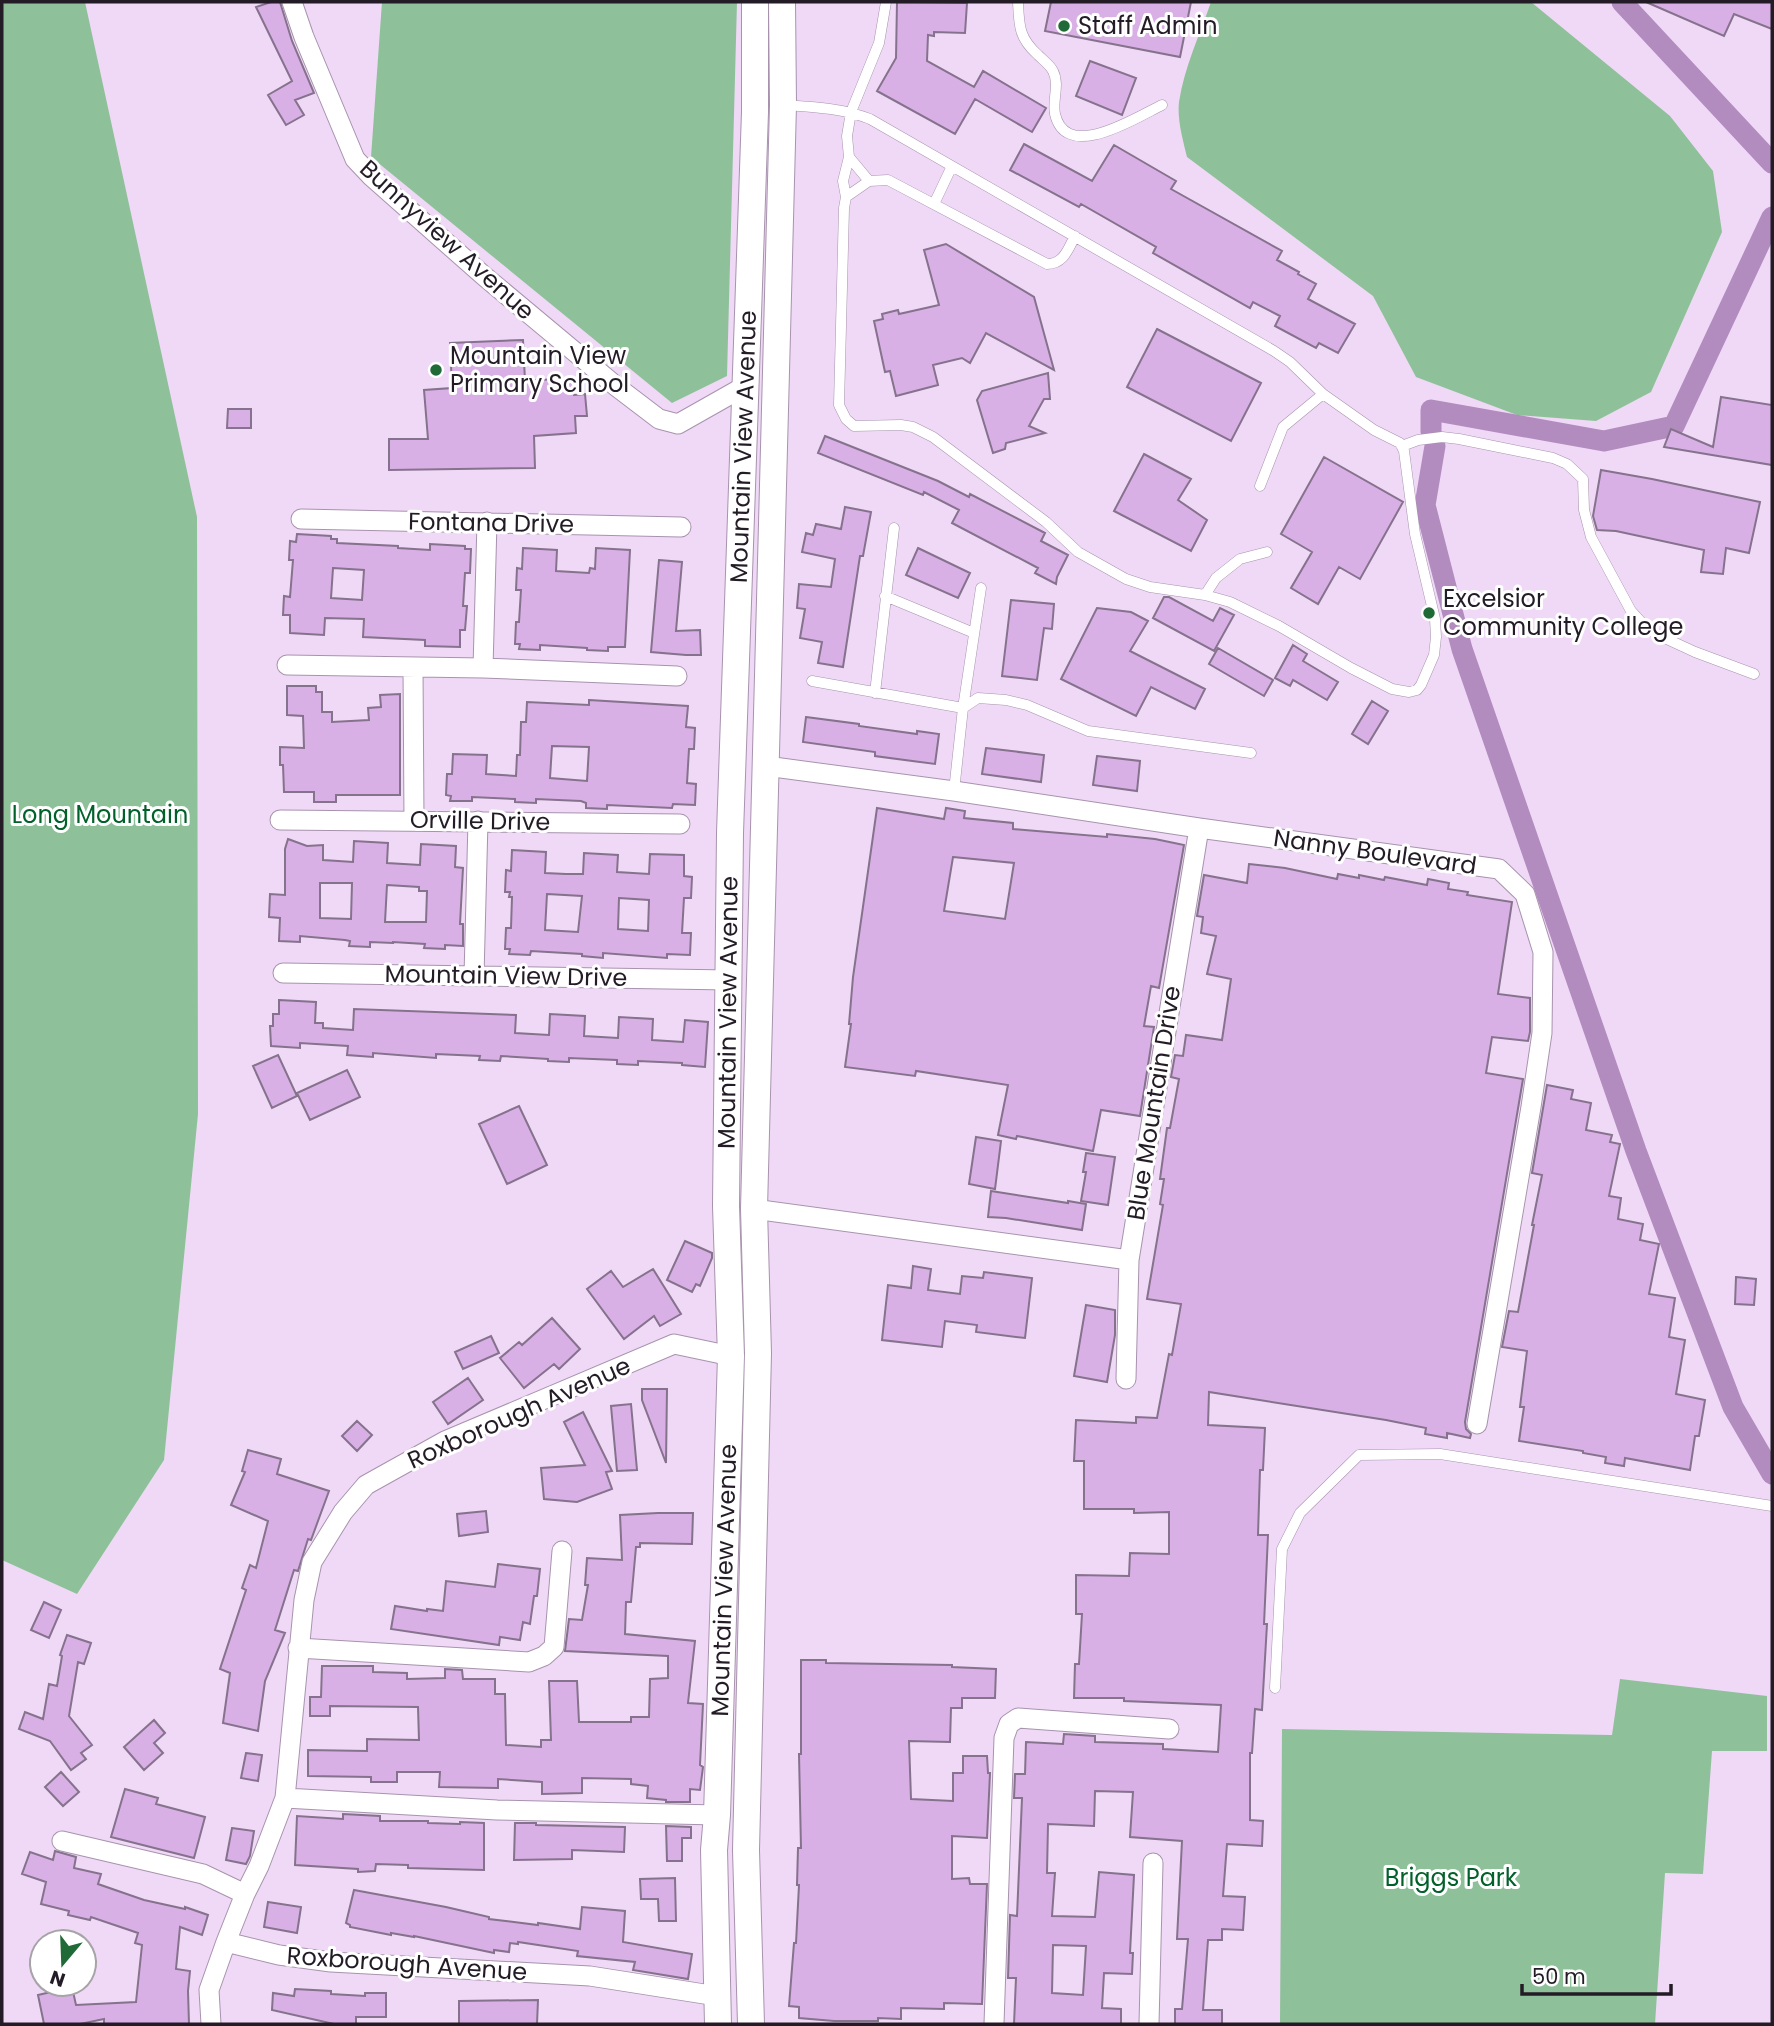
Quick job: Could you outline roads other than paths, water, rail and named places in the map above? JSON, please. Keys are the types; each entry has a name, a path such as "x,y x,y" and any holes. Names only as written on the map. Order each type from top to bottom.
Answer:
{"main road":[{"name":"Mountain View Avenue","path":"718,2024 714,1850 731,1356 726,1206 730,853 756,97 755,2"},
{"name":"Mountain View Avenue","path":"751,2024 746,1850 758,1353 754,1209 783,105 782,2"},
{"path":"730,853 763,850"},
{"path":"727,1172 756,1170"},
{"path":"714,1850 746,1850"}],"street":[{"name":"Bunnyview Avenue","path":"292,2 355,159 464,258 617,387 659,419 678,424 747,385"},
{"name":"Fontana Drive","path":"301,519 681,527"},
{"path":"483,668 486,523"},
{"path":"287,665 483,668 677,676"},
{"path":"413,667 414,821"},
{"name":"Nanny Boulevard","path":"766,766 1499,869 1525,894 1543,952 1542,1032 1477,1424"},
{"name":"Orville Drive","path":"280,820 680,824"},
{"path":"474,976 478,821"},
{"name":"Blue Mountain Drive","path":"1126,1379 1129,1259 1199,828"},
{"name":"Mountain View Drive","path":"283,973 730,980"},
{"path":"754,1209 1129,1259"},
{"name":"Roxborough Avenue","path":"717,1996 590,1976 331,1962 279,1955 226,1942 285,1798 304,1600 312,1562 343,1511 366,1485 445,1441 674,1345 731,1356"},
{"path":"299,1648 529,1662 544,1656 554,1647 562,1550"},
{"path":"994,2024 1004,1738 1009,1724 1018,1718 1170,1729"},
{"path":"285,1798 497,1810 717,1815"},
{"path":"62,1842 203,1874 245,1894"},
{"path":"1149,2024 1153,1863"},
{"path":"211,2024 209,1990 226,1942"}],"lane":[{"path":"869,181 849,157 846,145 851,112 879,43 886,2"},
{"path":"1018,2 1021,36 1028,47 1053,71 1056,116 1065,132 1079,137 1099,135 1162,105"},
{"path":"783,105 831,108 870,119 1274,351 1290,362 1323,394 1402,446 1442,437 1553,458 1567,464 1583,479 1584,510 1591,537 1631,611 1656,634 1754,674"},
{"path":"849,157 843,181 846,197 839,405 846,419 854,426 891,424 920,430 953,451 1046,522 1078,552 1105,568 1150,587 1205,595 1230,602 1392,689 1409,692 1421,685 1434,654 1434,619 1415,534 1408,470 1402,446"},
{"path":"934,204 952,166"},
{"path":"846,197 869,181 888,180 1047,264 1053,265 1061,261 1075,236"},
{"path":"1260,486 1283,427 1323,394"},
{"path":"875,693 894,528"},
{"path":"1205,595 1216,578 1240,559 1268,552"},
{"path":"954,791 981,588"},
{"path":"885,596 974,634"},
{"path":"812,681 963,708 978,698 1006,700 1027,705 1088,731 1251,753"},
{"path":"1275,1688 1282,1549 1300,1513 1359,1455 1440,1454 1772,1506"}],"waterway":[{"path":"1622,2 1772,163"},
{"path":"1431,432 1431,410 1604,441 1674,426 1772,217"},
{"path":"1435,446 1425,505 1462,649 1636,1151 1733,1407 1772,1474"}],"place":[{"name":"Staff Admin","path":"1064,26"},
{"name":"Mountain View Primary School","path":"436,370"},
{"name":"Excelsior Community College","path":"1429,613"}],"park label":[{"name":"Long Mountain","path":"100,815"},
{"name":"Briggs Park","path":"1451,1878"}]}
